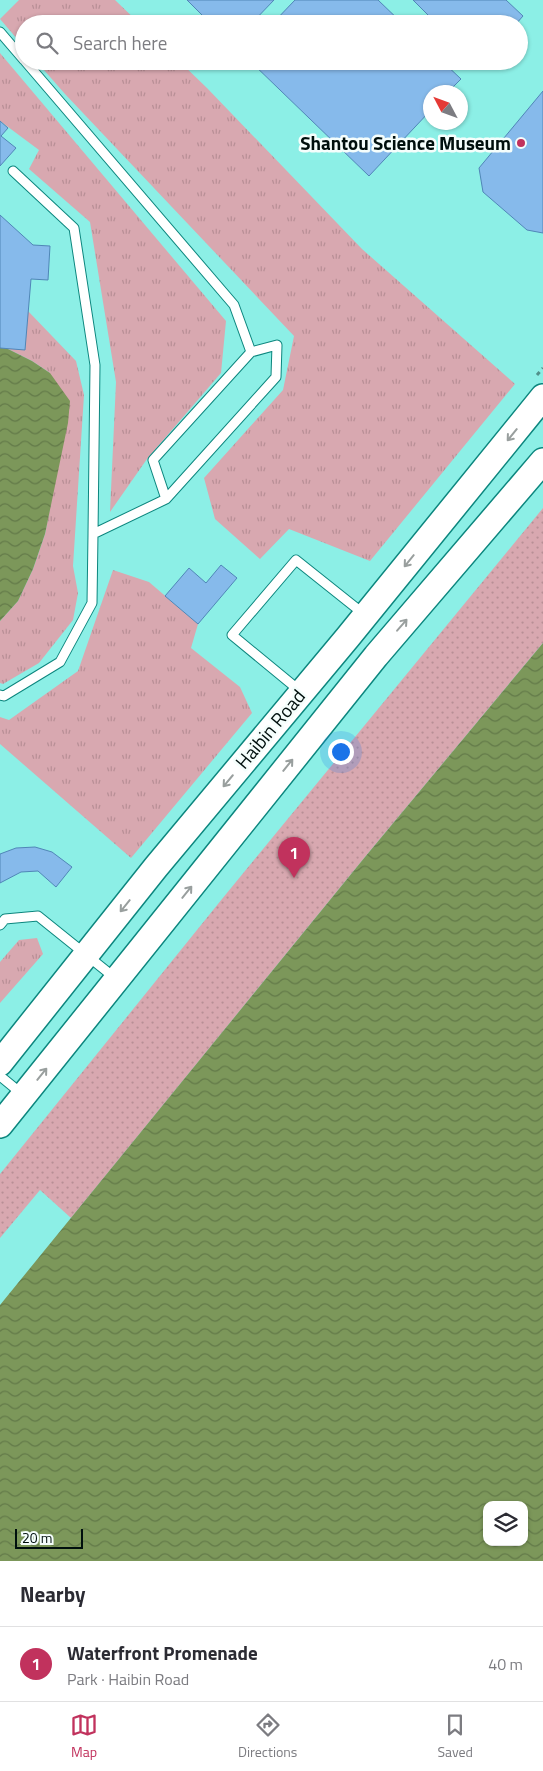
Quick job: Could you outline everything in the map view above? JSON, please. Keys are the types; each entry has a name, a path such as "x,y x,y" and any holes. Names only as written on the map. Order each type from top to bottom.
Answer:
{"main road":[{"name":"Haibin Road","path":"0,1063 156,867 543,397"},
{"name":"Haibin Road","path":"0,1125 376,656 543,461"},
{"path":"336,706 348,636"},
{"path":"305,687 344,668 376,656"}],"lane":[{"path":"0,32 15,50"},
{"path":"33,70 234,304 251,352"},
{"path":"0,694 4,696 60,662 92,603 95,365 74,228 13,171"},
{"path":"93,534 166,499 276,377 277,344 251,352 154,460 166,499"},
{"path":"305,687 232,635 296,560 365,615"},
{"path":"0,925 5,919 38,916 117,980"},
{"path":"0,1076 24,1095"}],"green space":[{"path":"19,0 115,0 131,15 15,15 15,36 0,19"},
{"path":"0,53 226,321 221,373 147,459 110,512 116,382 90,222 29,169 39,150 0,121"},
{"path":"44,70 188,70 362,249 515,384 370,561 289,529 260,559 215,519 204,478 283,390 294,336"},
{"path":"28,311 76,361 84,395 73,566 78,593 73,620 39,663 3,684 0,683 0,621 18,601 33,569 45,534 54,486 50,373 32,361 6,348"},
{"path":"543,508 543,643 365,857 71,1218 40,1190 0,1238 0,1174 222,899"},
{"path":"113,570 149,582 198,624 191,648 240,687 252,713 131,858 0,744 0,717 9,720 78,671"},
{"path":"37,938 43,954 0,1003 0,962 19,940"}],"water":[{"path":"0,348 6,348 32,361 50,373 70,401 68,423 45,534 33,569 18,601 0,621"},
{"path":"543,643 543,1561 0,1561 0,1305 365,857"}],"building":[{"path":"187,0 274,0 260,15 202,15"},
{"path":"295,0 378,0 394,15 281,15"},
{"path":"413,0 506,0 522,15 428,15"},
{"path":"259,70 452,70 461,79 455,85 423,85 423,118 369,176"},
{"name":"Shantou Science Museum","path":"543,91 543,233 527,230 483,192 479,168"},
{"path":"0,121 8,128 1,136 16,148 0,166"},
{"path":"0,215 33,245 50,246 48,280 31,279 25,350 0,348"},
{"path":"221,565 237,578 198,624 165,596 189,568 206,583"},
{"path":"35,847 52,852 72,867 56,887 38,871 21,872 0,883 0,854 16,848"}],"place":[{"name":"Shantou Science Museum","path":"521,143"},
{"name":"Waterfront Promenade","path":"294,878"}]}
